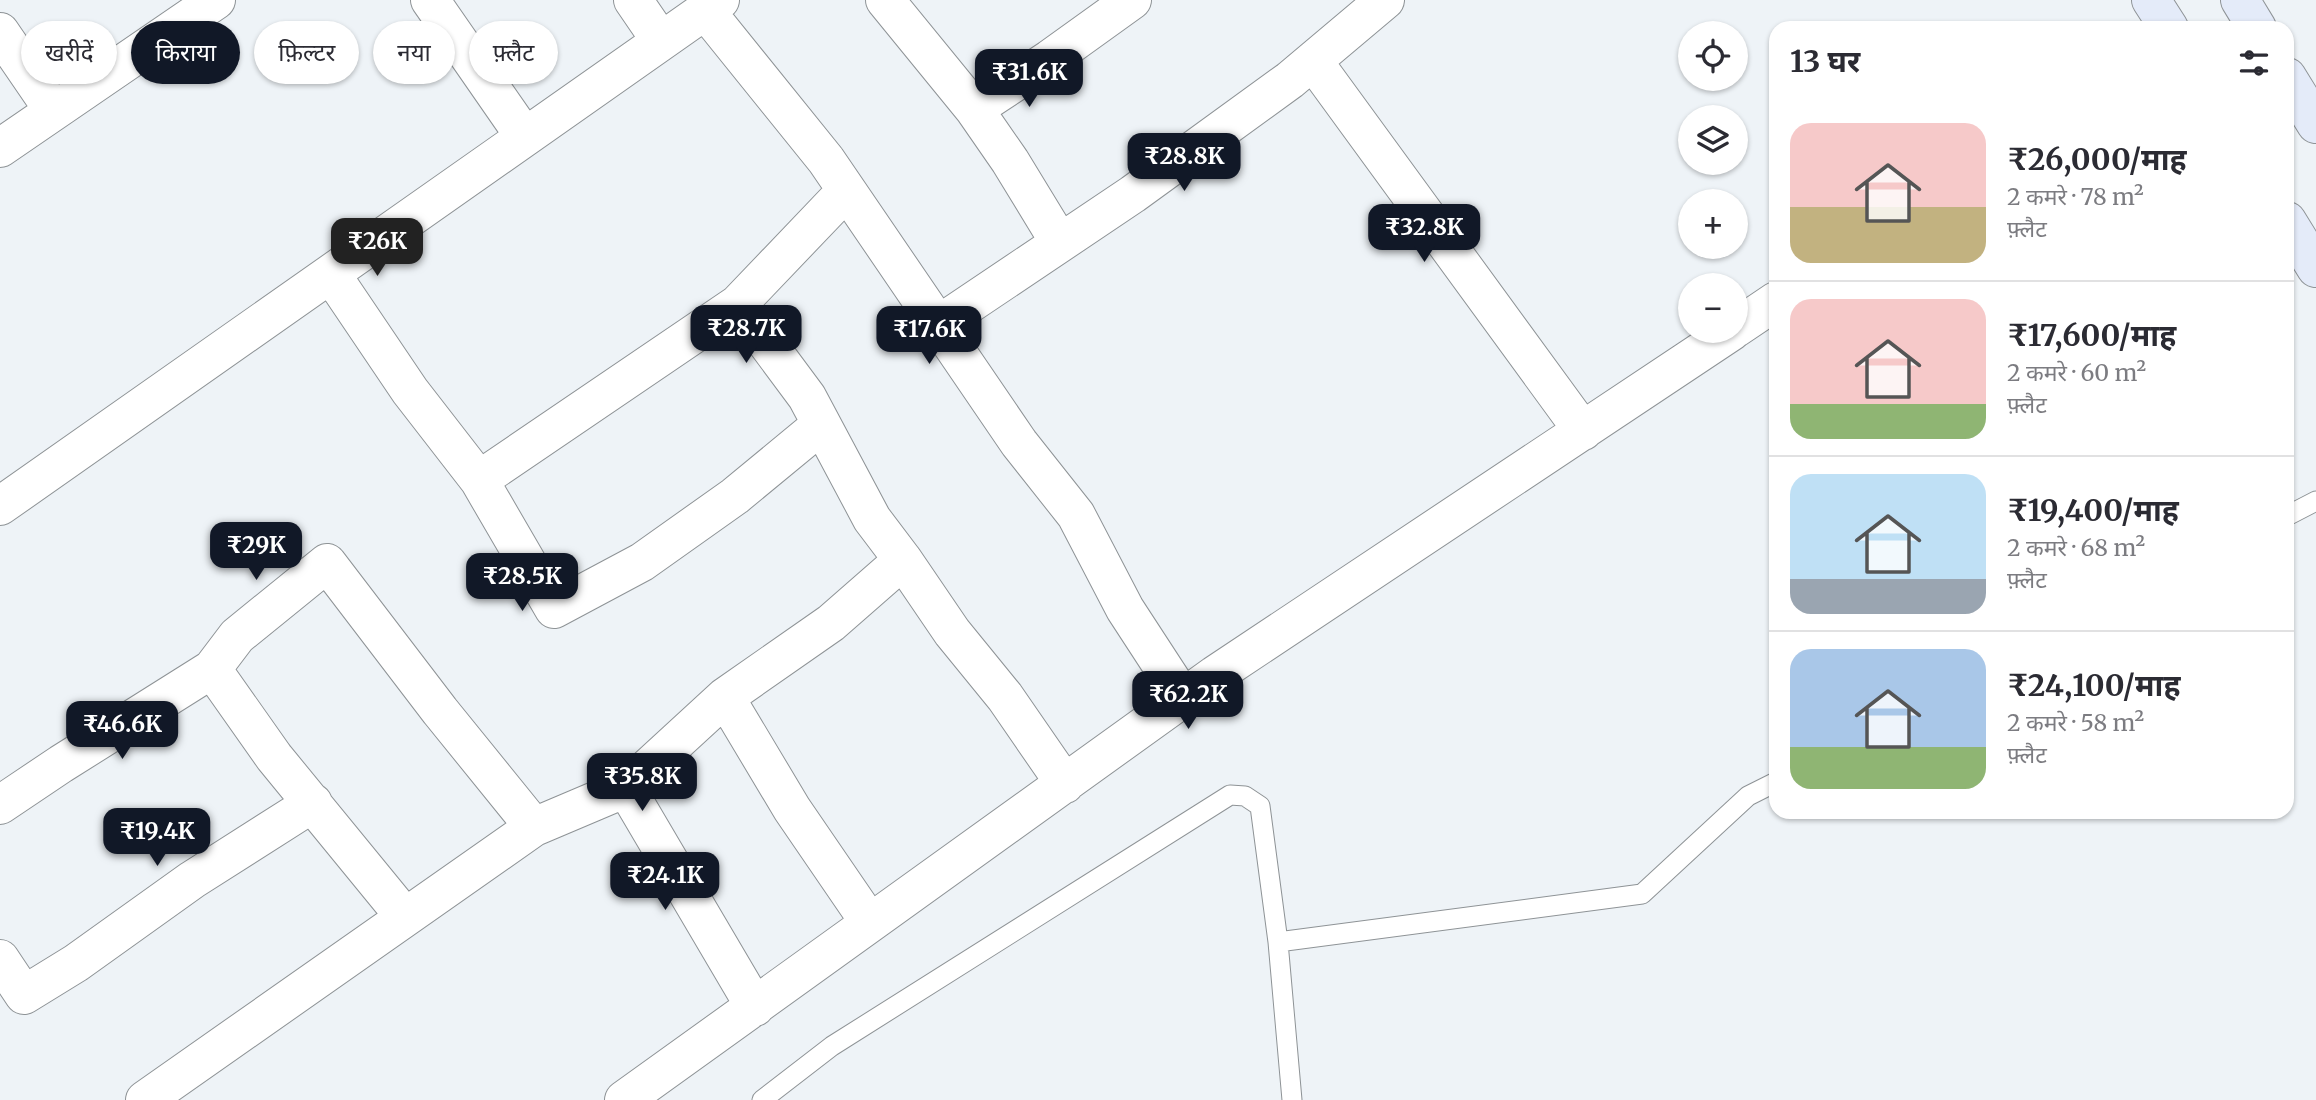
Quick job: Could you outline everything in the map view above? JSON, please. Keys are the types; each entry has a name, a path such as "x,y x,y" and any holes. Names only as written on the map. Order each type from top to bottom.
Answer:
{"street":[{"path":"0,148 216,0"},
{"path":"430,0 525,137"},
{"path":"633,0 661,41"},
{"path":"885,0 974,109 1010,161 1060,243"},
{"path":"974,109 1051,59 1132,0"},
{"path":"938,326 1290,80 1385,0"},
{"path":"2240,0 2253,21"},
{"path":"0,506 712,5 826,160 1019,443 1076,515 1125,608 1183,698"},
{"path":"0,33 54,111"},
{"path":"1313,61 1583,431"},
{"path":"2294,88 2316,124"},
{"path":"479,480 738,304 846,191"},
{"path":"2294,232 2316,268"},
{"path":"331,274 410,391 479,480 554,608 642,562 735,496 821,425"},
{"path":"738,304 807,397 872,519 1065,784"},
{"path":"1748,320 1769,306"},
{"path":"624,1100 1183,698 1714,343"},
{"path":"145,1100 534,827 626,788 725,697 831,623 903,560"},
{"path":"0,805 212,669 237,636 327,563 440,712 534,827"},
{"path":"212,669 274,757 405,918"},
{"path":"725,697 792,809 870,923"},
{"path":"626,788 755,1007"},
{"path":"0,959 24,995 76,963 192,880 313,803"}],"lane":[{"path":"2294,513 2316,502"},
{"path":"1278,942 1642,894 1748,796 1769,786"},
{"path":"762,1100 832,1046 1230,795 1245,796 1260,806 1278,942 1292,1100"}]}
